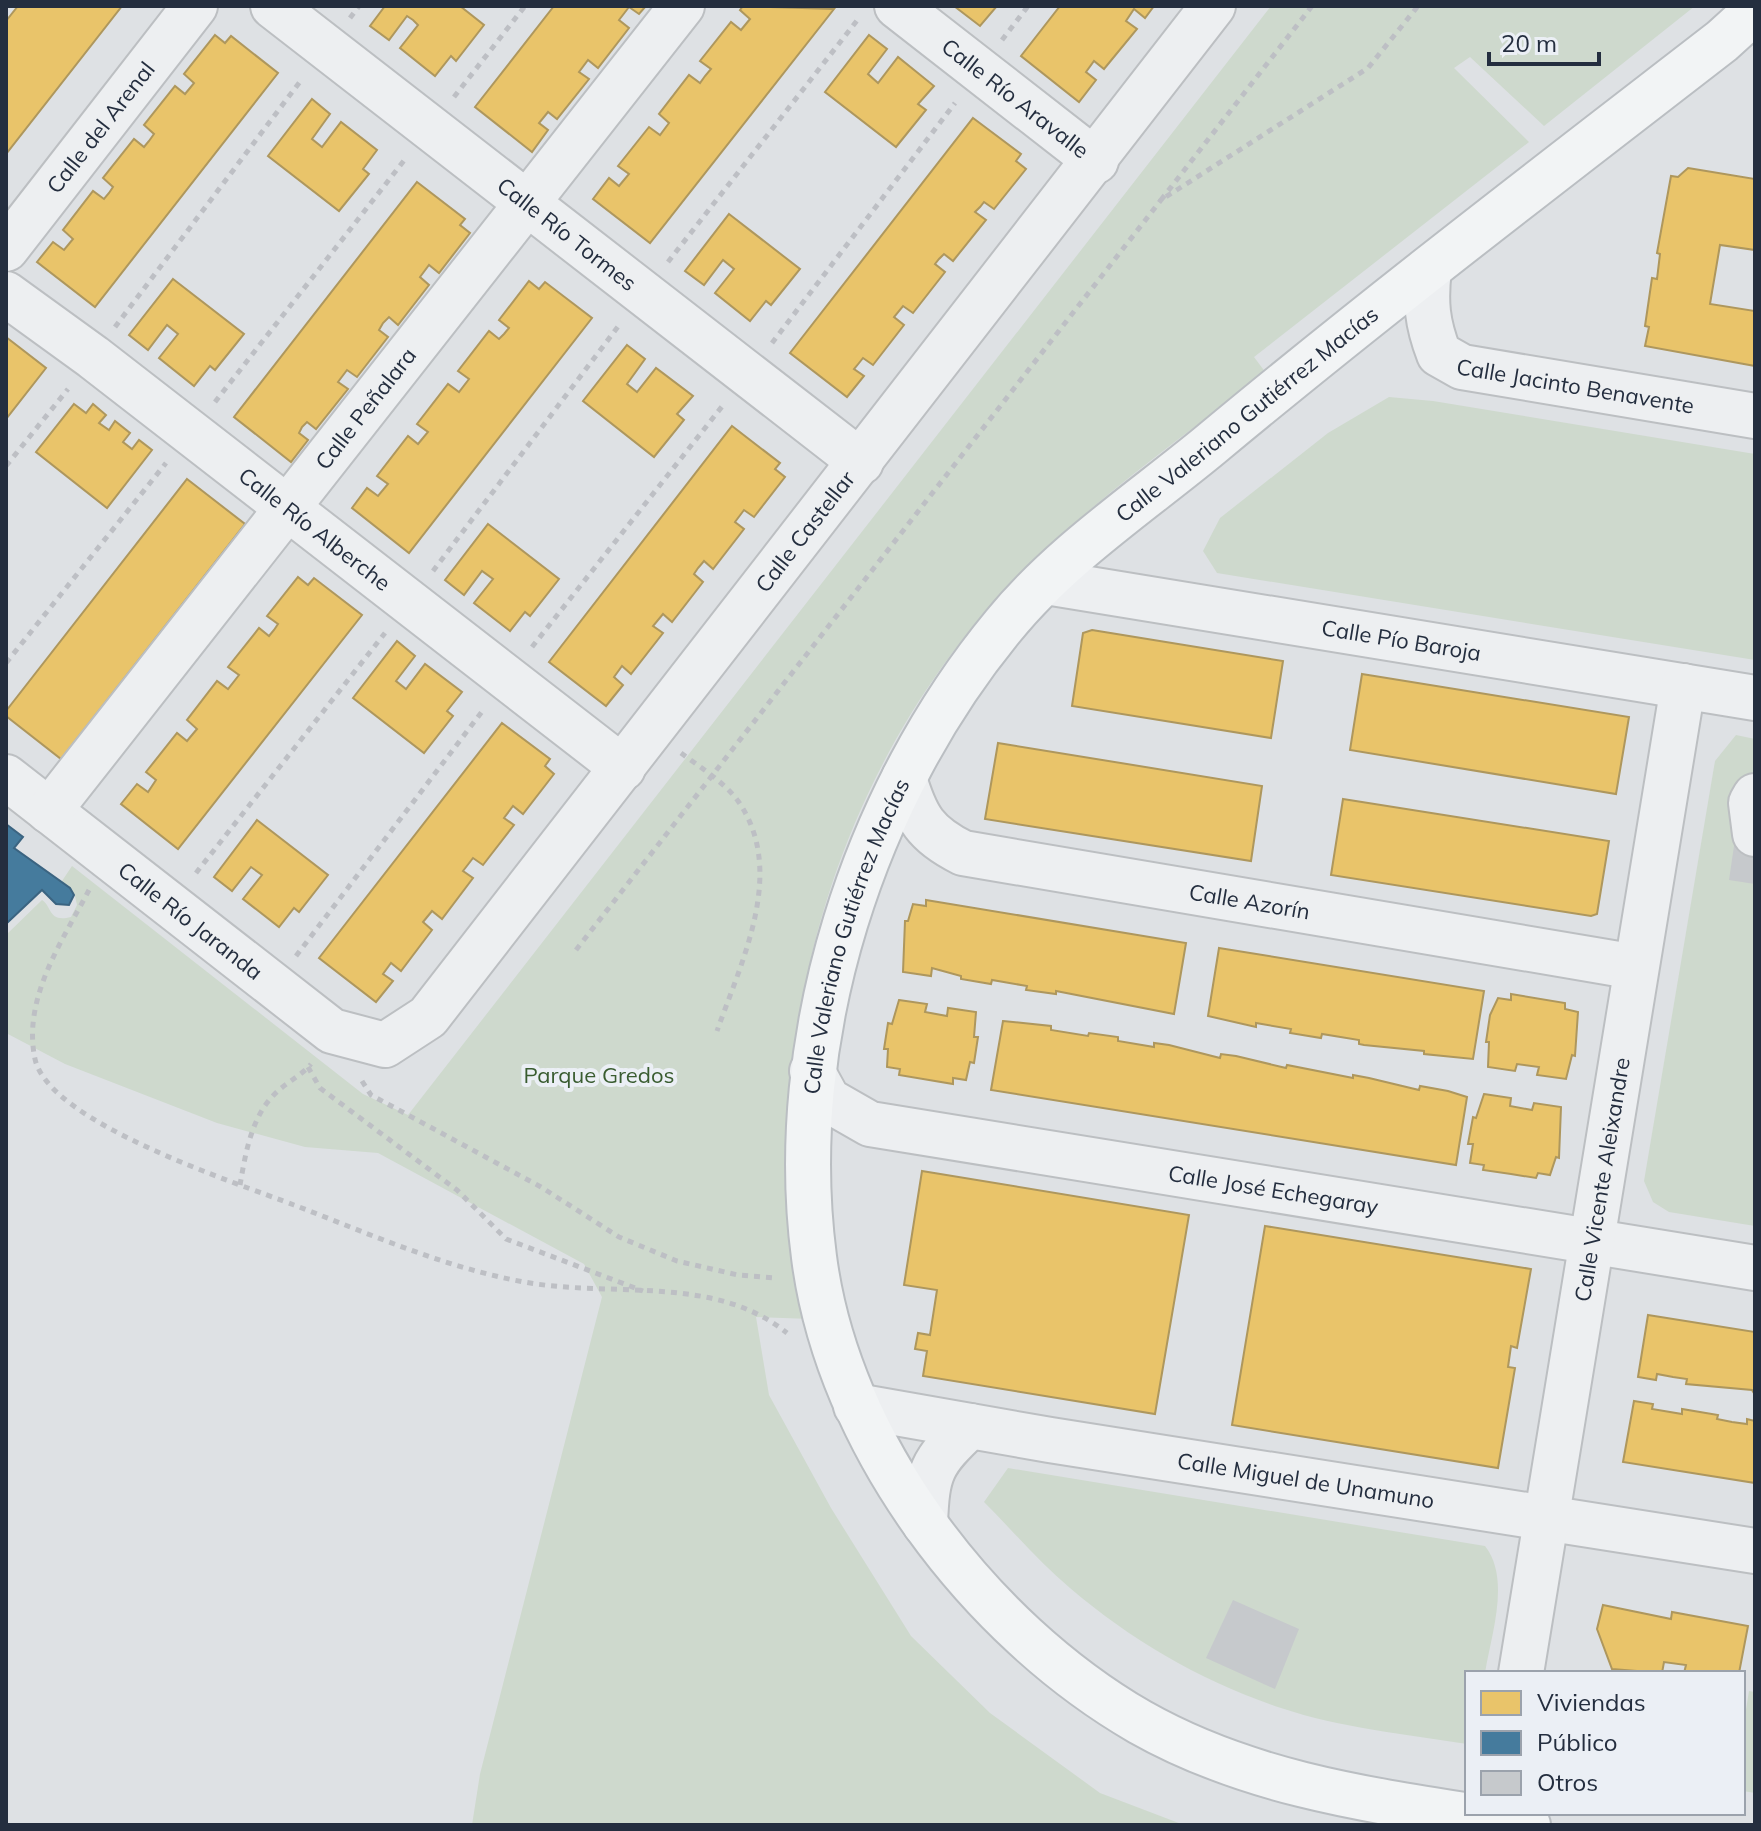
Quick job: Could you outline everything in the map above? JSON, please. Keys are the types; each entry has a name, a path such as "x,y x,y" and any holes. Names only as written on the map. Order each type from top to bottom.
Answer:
{"main road":[{"name":"Calle Valeriano Gutiérrez Macías","path":"1465,1814 1410,1808 1291,1785 1218,1759 1145,1724 1081,1685 1018,1630 969,1580 925,1524 856,1406 834,1348 813,1254 808,1100 812,1071 831,979 850,911 875,840 904,778 956,687 1008,618 1046,582 1297,373 1755,11"},
{"name":"Calle Valeriano Gutiérrez Macías","path":"1472,1815 1508,1819"}],"street":[{"name":"Calle del Arenal","path":"6,249 195,6"},
{"name":"Calle Río Tormes","path":"273,6 861,462"},
{"name":"Calle Peñalara","path":"49,811 682,6"},
{"name":"Calle Río Aravalle","path":"897,6 1096,161"},
{"name":"Calle Castellar","path":"385,1045 428,1017 1096,161 1213,6"},
{"name":"Calle Jacinto Benavente","path":"1429,269 1424,305 1430,330 1439,354 1462,367 1755,416"},
{"name":"Calle Río Alberche","path":"6,294 93,357 623,768"},
{"name":"Calle Pío Baroja","path":"1046,582 1755,698"},
{"name":"Calle Vicente Aleixandre","path":"1521,1671 1683,686"},
{"name":"Calle Río Jaranda","path":"6,777 332,1031 385,1045"},
{"name":"Calle Azorín","path":"904,778 914,812 936,839 963,853 1636,967"},
{"path":"1755,796 1751,803 1755,834"},
{"name":"Calle José Echegaray","path":"812,1071 828,1100 870,1124 1755,1268"},
{"name":"Calle Miguel de Unamuno","path":"856,1406 1755,1551"},
{"path":"925,1524 927,1479 943,1450 970,1426"}],"path":[{"path":"6,466 93,357 359,6"},
{"path":"6,663 525,6"},
{"path":"171,905 409,602 643,293 868,6"},
{"path":"273,986 507,678 748,375 1028,6"},
{"path":"576,950 1312,6"},
{"path":"1161,200 1368,68 1418,6"},
{"path":"652,730 737,799 755,832 762,886 744,954 717,1031"},
{"path":"107,856 64,935 34,1014 35,1059 41,1073 62,1096 99,1123 169,1158 372,1238 451,1263 524,1282 702,1295 745,1306 774,1322 805,1347 818,1352 834,1348"},
{"path":"240,1185 245,1154 258,1119 271,1097 308,1067 332,1031 371,1095 541,1187 619,1237 677,1261 738,1275 782,1278"},
{"path":"308,1067 320,1088 457,1190 506,1239 649,1293"}],"green space":[{"name":"Parque Gredos","path":"1271,6 1695,6 1544,126 1470,57 1454,68 1529,142 1254,357 1266,373 1077,521 1018,576 967,633 923,695 884,761 852,830 826,901 807,975 795,1050 789,1135 811,1319 756,1317 769,1395 831,1508 911,1636 990,1713 1100,1793 1184,1825 472,1825 480,1774 602,1297 584,1264 378,1153 305,1147 217,1123 65,1064 6,1033 6,935 42,900 54,916 71,917 77,905 75,896 60,884 72,866 363,1094 408,1115"},
{"path":"1389,397 1433,401 1755,454 1755,660 1217,573 1203,551 1220,518 1328,433"},
{"path":"1736,735 1755,739 1755,1226 1669,1212 1653,1202 1644,1181 1715,761"},
{"path":"1008,1468 1485,1546 1497,1574 1497,1608 1485,1671 1465,1671 1465,1744 1373,1730 1304,1715 1252,1698 1196,1673 1143,1642 1070,1588 984,1502"},
{"path":"1749,1691 1755,1692 1755,1793 1745,1791 1745,1716"}],"building: Viviendas":[{"path":"18,6 122,6 6,154 6,21"},
{"path":"385,6 460,6 484,25 456,61 451,56 435,76 400,48 418,25 413,20 407,16 389,40 370,26"},
{"path":"554,6 646,6 639,14 629,7 619,20 629,28 598,68 588,60 579,72 589,79 557,119 548,112 539,123 548,130 532,152 475,107"},
{"path":"743,6 834,9 650,243 593,199 609,178 619,186 629,174 618,166 649,127 660,135 669,123 659,114 689,75 700,83 711,69 700,61 731,22 741,30 750,19 740,10"},
{"path":"954,6 997,6 980,26"},
{"path":"1060,6 1154,6 1145,18 1134,9 1126,21 1137,29 1104,69 1094,61 1086,72 1096,80 1079,102 1021,56"},
{"path":"215,35 225,43 231,36 278,73 95,307 37,262 53,242 64,250 73,239 63,230 93,191 104,199 109,193 113,187 103,178 134,139 144,147 149,141 154,134 144,125 175,86 185,94 194,83 184,74"},
{"path":"869,35 887,49 868,74 878,83 898,57 934,86 918,104 926,110 896,147 825,92"},
{"path":"312,99 330,114 312,139 322,147 341,122 377,150 363,169 369,174 339,211 268,156"},
{"path":"973,118 1021,154 1016,161 1026,169 994,209 984,202 975,212 986,220 953,261 944,254 935,264 945,272 913,313 903,306 894,317 904,325 873,365 863,358 854,369 864,376 847,397 790,353"},
{"path":"1688,168 1755,179 1755,250 1720,245 1710,304 1755,311 1755,366 1645,346 1652,278 1657,279 1660,254 1657,253 1671,176 1678,177"},
{"path":"417,182 465,219 460,225 470,233 439,273 429,265 420,277 429,285 398,325 389,317 383,323 379,330 388,337 357,377 347,370 338,382 348,389 316,429 307,422 302,427 299,433 308,440 291,462 234,417"},
{"path":"729,214 800,269 771,305 766,301 750,321 715,293 734,269 723,260 704,285 685,271"},
{"path":"173,279 244,334 215,370 210,366 194,386 159,358 178,334 167,325 148,350 129,335"},
{"path":"529,281 539,289 545,282 592,318 409,553 352,508 367,488 378,496 388,484 377,476 408,436 418,444 428,432 417,424 448,384 459,392 469,379 458,371 489,331 499,339 509,328 499,320"},
{"path":"6,337 46,368 6,419"},
{"path":"627,345 645,359 627,384 637,392 656,368 693,396 677,414 684,420 654,457 583,401"},
{"path":"74,404 86,413 93,404 106,415 99,423 109,430 115,421 130,433 123,442 132,449 139,440 152,450 107,508 36,452"},
{"path":"732,426 780,463 775,469 785,477 754,517 744,510 735,522 744,529 713,569 704,561 698,568 694,574 703,582 672,622 663,614 653,626 663,633 631,674 622,666 614,677 623,685 606,706 549,662"},
{"path":"187,479 245,524 61,759 6,716 6,711"},
{"path":"488,524 559,579 530,616 525,612 510,631 474,603 493,579 482,571 464,595 445,580"},
{"path":"298,577 308,585 314,578 362,615 178,849 121,804 137,784 148,792 156,780 146,772 177,733 187,741 197,729 187,720 217,681 228,689 239,675 228,667 259,628 269,636 274,630 278,624 267,616"},
{"path":"1092,630 1283,661 1271,738 1072,706 1083,633"},
{"path":"397,641 415,656 396,681 406,689 425,664 462,692 447,711 453,716 424,753 353,698"},
{"path":"1362,674 1629,717 1616,794 1350,750"},
{"path":"502,723 550,759 545,766 554,774 523,814 513,806 504,818 514,825 483,865 473,858 463,871 473,878 442,919 432,911 423,922 432,930 401,971 391,963 383,974 393,981 376,1002 319,958"},
{"path":"998,743 1262,786 1251,861 985,819"},
{"path":"1343,799 1609,841 1597,914 1591,916 1331,875"},
{"path":"257,820 328,875 299,912 294,908 279,927 243,899 262,875 251,867 232,891 214,877"},
{"path":"926,900 1186,943 1174,1014 1056,991 1056,994 1026,990 1027,986 992,980 991,984 961,979 961,976 932,968 931,976 903,972 905,921 908,921 913,904 926,906"},
{"path":"1219,948 1484,991 1473,1059 1364,1045 1359,1044 1359,1040 1322,1034 1321,1038 1290,1033 1291,1029 1256,1023 1256,1027 1208,1016"},
{"path":"1511,994 1565,1003 1565,1009 1578,1012 1575,1056 1572,1055 1566,1079 1537,1075 1539,1067 1517,1064 1515,1071 1488,1067 1489,1042 1486,1042 1490,1015 1498,998 1511,1000"},
{"path":"899,1000 927,1004 925,1012 947,1016 948,1008 976,1012 974,1037 978,1037 974,1063 970,1062 966,1080 953,1078 953,1084 899,1075 900,1069 887,1067 888,1049 884,1049 888,1023 892,1024"},
{"path":"1003,1021 1051,1026 1051,1030 1088,1036 1089,1033 1118,1037 1118,1041 1154,1047 1154,1043 1169,1045 1220,1058 1221,1054 1286,1068 1287,1065 1353,1078 1353,1075 1467,1097 1456,1165 991,1090"},
{"path":"1484,1094 1511,1098 1510,1106 1532,1110 1534,1103 1561,1107 1559,1158 1556,1157 1550,1175 1538,1173 1536,1178 1483,1170 1484,1165 1470,1163 1473,1144 1468,1144 1473,1117 1476,1118"},
{"path":"922,1171 1189,1215 1155,1414 923,1376 927,1351 915,1349 918,1333 930,1335 937,1290 904,1285"},
{"path":"1265,1226 1531,1269 1517,1348 1511,1346 1508,1367 1515,1368 1498,1468 1232,1425"},
{"path":"1648,1315 1755,1332 1755,1395 1752,1390 1686,1384 1687,1379 1657,1374 1656,1380 1638,1377"},
{"path":"1634,1401 1653,1404 1652,1409 1682,1414 1682,1409 1718,1415 1717,1419 1732,1422 1747,1424 1747,1419 1755,1421 1755,1483 1623,1462"},
{"path":"1603,1605 1671,1619 1672,1612 1748,1626 1739,1671 1684,1671 1686,1665 1664,1662 1662,1671 1612,1669 1597,1629"}],"building: Público":[{"path":"6,824 23,837 14,848 70,888 74,895 69,905 56,904 42,890 6,924"}],"building: Otros":[{"path":"1734,846 1755,849 1755,884 1729,880"},
{"path":"1233,1600 1299,1629 1275,1689 1206,1658"}]}
